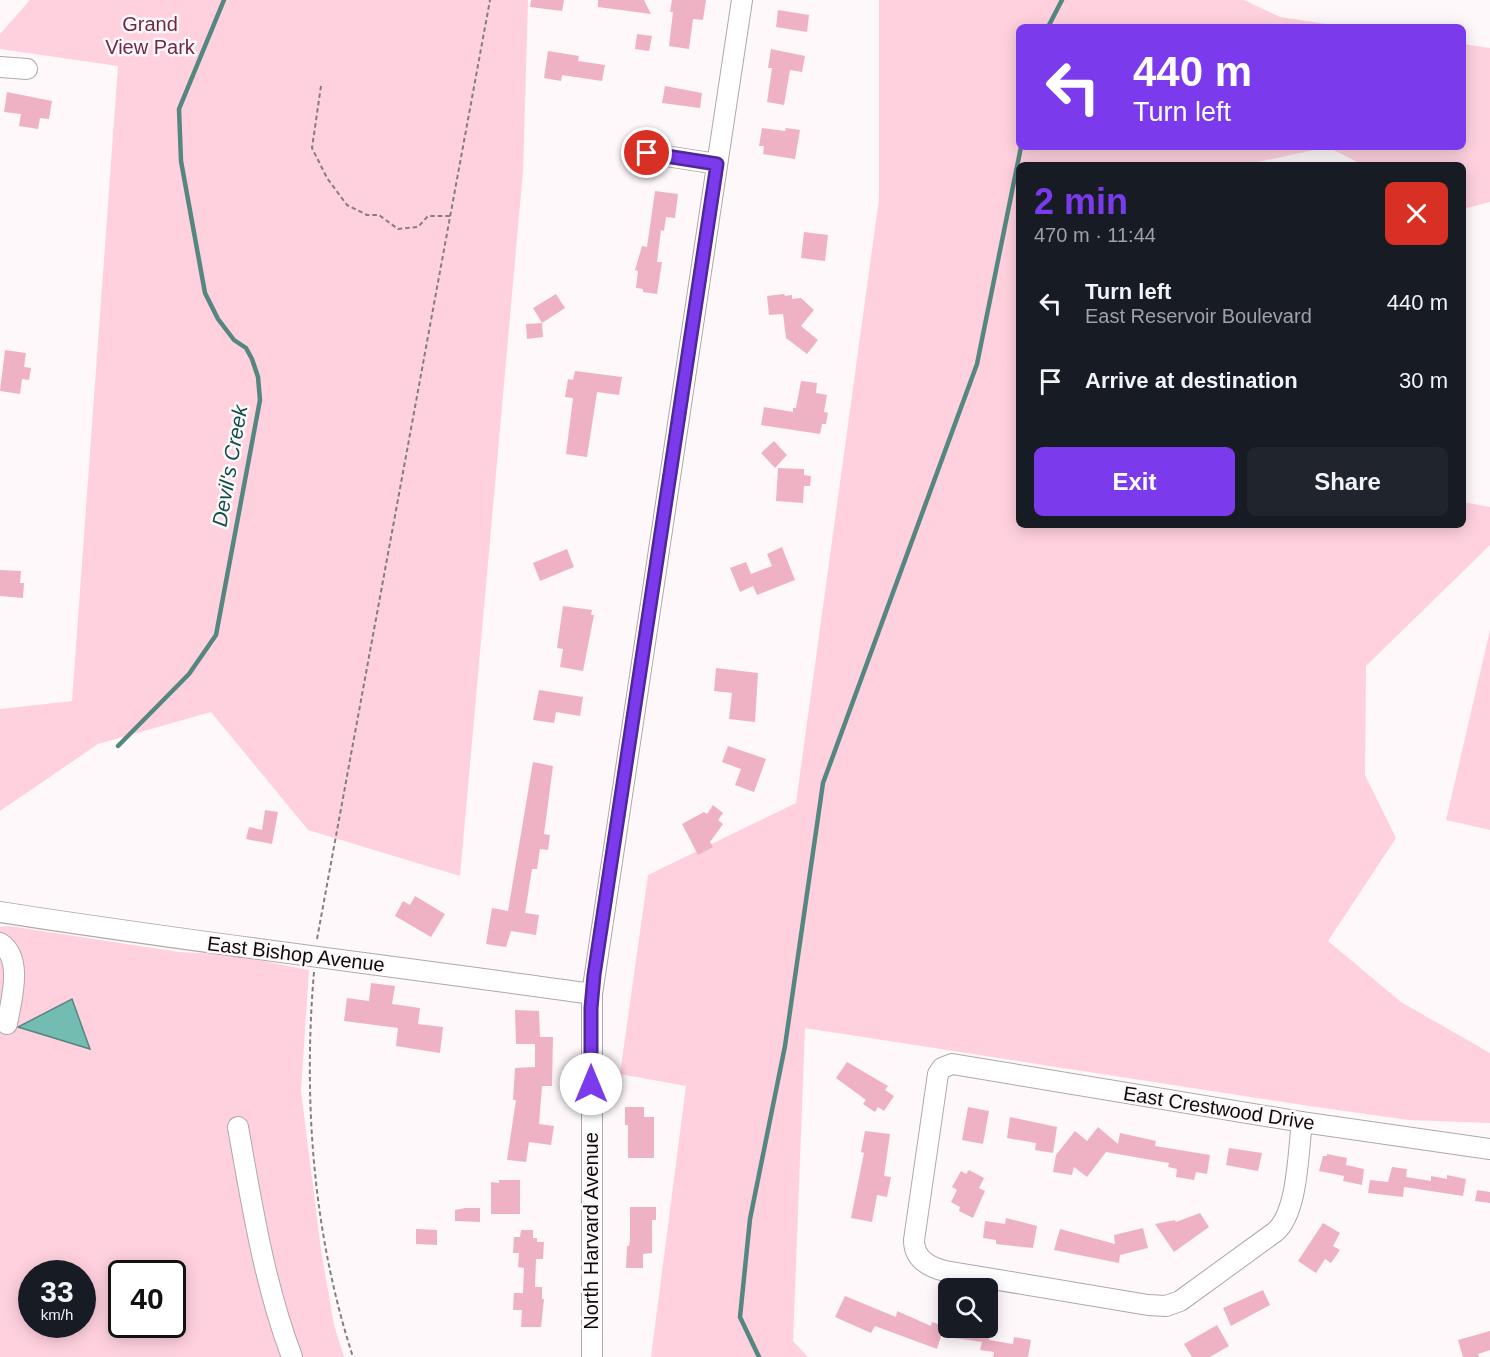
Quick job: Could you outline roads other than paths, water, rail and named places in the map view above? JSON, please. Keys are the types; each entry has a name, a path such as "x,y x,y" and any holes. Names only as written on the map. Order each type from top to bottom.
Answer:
{"street":[{"name":"North Harvard Avenue","path":"592,1357 592,994 742,0"},
{"path":"0,67 27,69"},
{"path":"647,153 717,164"},
{"name":"East Bishop Avenue","path":"0,912 169,938 315,955 592,994"},
{"path":"0,943 6,946 14,966 7,1023"},
{"name":"East Crestwood Drive","path":"1302,1122 1291,1205 1280,1228 1180,1301 1161,1306 1148,1305 945,1271 930,1266 920,1258 914,1240 939,1074 942,1068 949,1065 956,1064 1302,1122 1490,1149"},
{"path":"238,1127 255,1226 277,1318 292,1357"}],"waterway":[{"name":"Devil's Creek","path":"118,746 189,674 216,635 260,400 258,377 252,359 246,348 234,340 218,319 205,293 181,161 179,109 224,0"},
{"path":"1050,24 1062,0"},
{"path":"1018,162 1020,150"},
{"path":"759,1357 740,1317 750,1219 785,1046 823,783 977,364 1016,172"}],"park label":[{"name":"Grand View Park","path":"150,36"}]}
